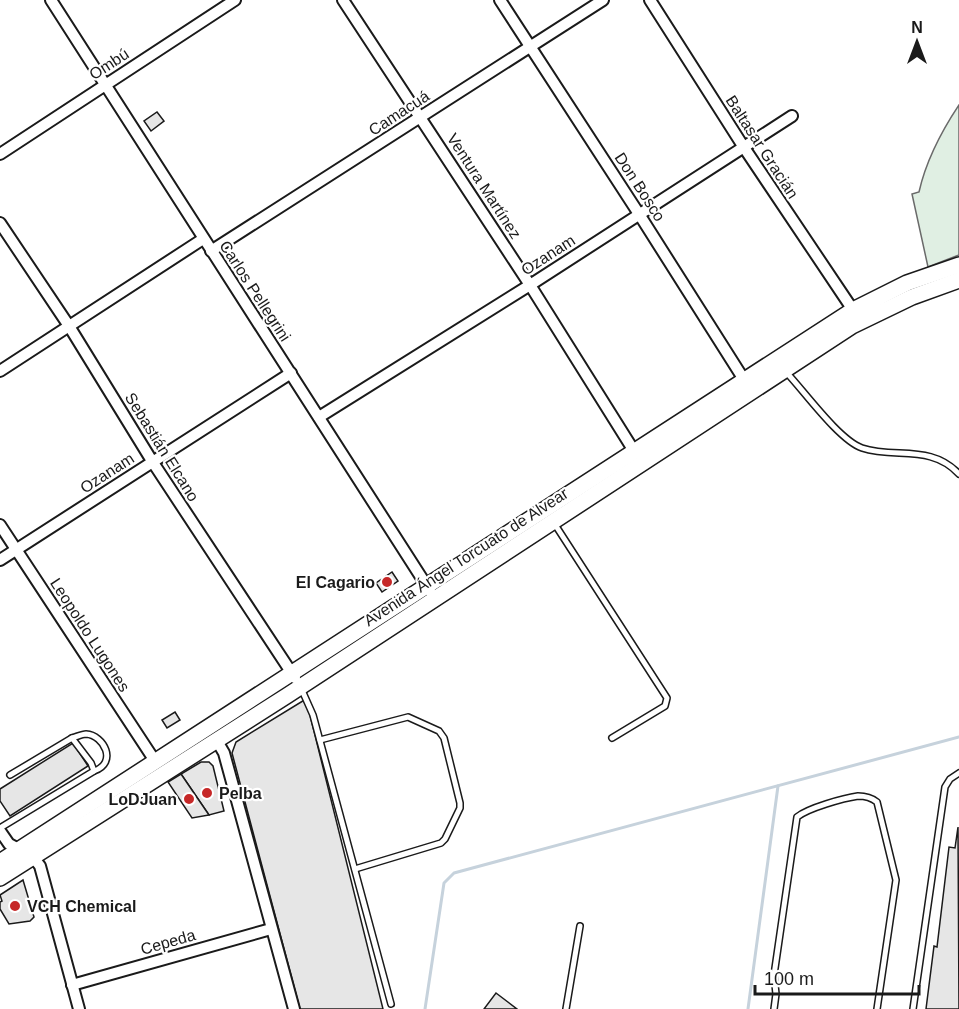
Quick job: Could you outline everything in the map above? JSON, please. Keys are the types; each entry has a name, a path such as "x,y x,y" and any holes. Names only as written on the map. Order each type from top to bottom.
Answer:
{"main road":[{"name":"Avenida Ángel Torcuato de Alvear","path":"0,862 26,854 217,741 553,522 748,387 853,310 907,283 959,265"},
{"name":"Avenida Ángel Torcuato de Alvear","path":"0,878 26,854 155,761 634,451 748,387 785,371 866,319 912,297 959,280"}],"street":[{"name":"Carlos Pellegrini","path":"51,0 435,599"},
{"name":"Ombú","path":"0,154 235,0"},
{"name":"Ventura Martínez","path":"343,0 530,285 634,451"},
{"name":"Don Bosco","path":"500,0 532,46 748,387"},
{"name":"Camacuá","path":"211,251 603,0"},
{"name":"Baltasar Gracián","path":"650,0 743,147 853,310"},
{"name":"Ozanam","path":"319,417 530,285 792,116"},
{"name":"Sebastián Elcano","path":"0,223 69,326 152,461 300,687"},
{"path":"0,370 203,239"},
{"name":"Ozanam","path":"0,560 291,373"},
{"name":"Leopoldo Lugones","path":"0,525 155,761"},
{"path":"217,741 224,753 294,1009"},
{"path":"0,830 9,844 40,866 79,1009"},
{"name":"Cepeda","path":"72,985 271,929"}],"lane":[{"path":"785,371 838,431 861,447 932,456 952,466 959,474"},
{"path":"553,522 667,698 665,706 612,738"},
{"path":"300,687 310,707 320,740 391,1004"},
{"path":"320,740 408,717 439,731 444,738 460,803 460,808 445,839 441,843 355,869"},
{"path":"0,830 94,771 102,769 107,758 105,747 95,737 86,734 72,738 10,774"},
{"path":"72,738 94,771"},
{"path":"913,1009 945,787 950,779 959,773"},
{"path":"774,1009 776,994 774,975 797,817 810,810 857,796 865,796 877,802 896,880 877,1009"},
{"path":"566,1009 580,926"}],"green space":[{"path":"959,105 959,255 928,267 912,194 919,192 935,147"}],"building":[{"path":"157,112 164,121 151,131 144,121"},
{"name":"El Cagario","path":"392,572 398,581 382,592 376,583"},
{"path":"306,699 383,1009 300,1009 232,753 236,742"},
{"path":"175,712 180,720 167,728 162,720"},
{"path":"73,743 88,766 10,816 0,801 0,789"},
{"name":"Pelba","path":"201,762 209,762 213,766 224,811 209,815 181,774"},
{"name":"LoDJuan","path":"181,774 209,815 192,818 168,782"},
{"path":"958,827 959,1009 926,1009 934,946 937,947 949,847 955,848"},
{"name":"VCH Chemical","path":"23,880 34,917 30,921 9,924 0,909 2,901 0,895"},
{"path":"496,993 517,1009 484,1009"}],"waterway":[{"path":"425,1009 444,883 454,873 959,737"},
{"path":"748,1009 778,786"}],"place":[{"name":"El Cagario","path":"387,582"},
{"name":"Pelba","path":"207,793"},
{"name":"LoDJuan","path":"189,799"},
{"name":"VCH Chemical","path":"15,906"}]}
